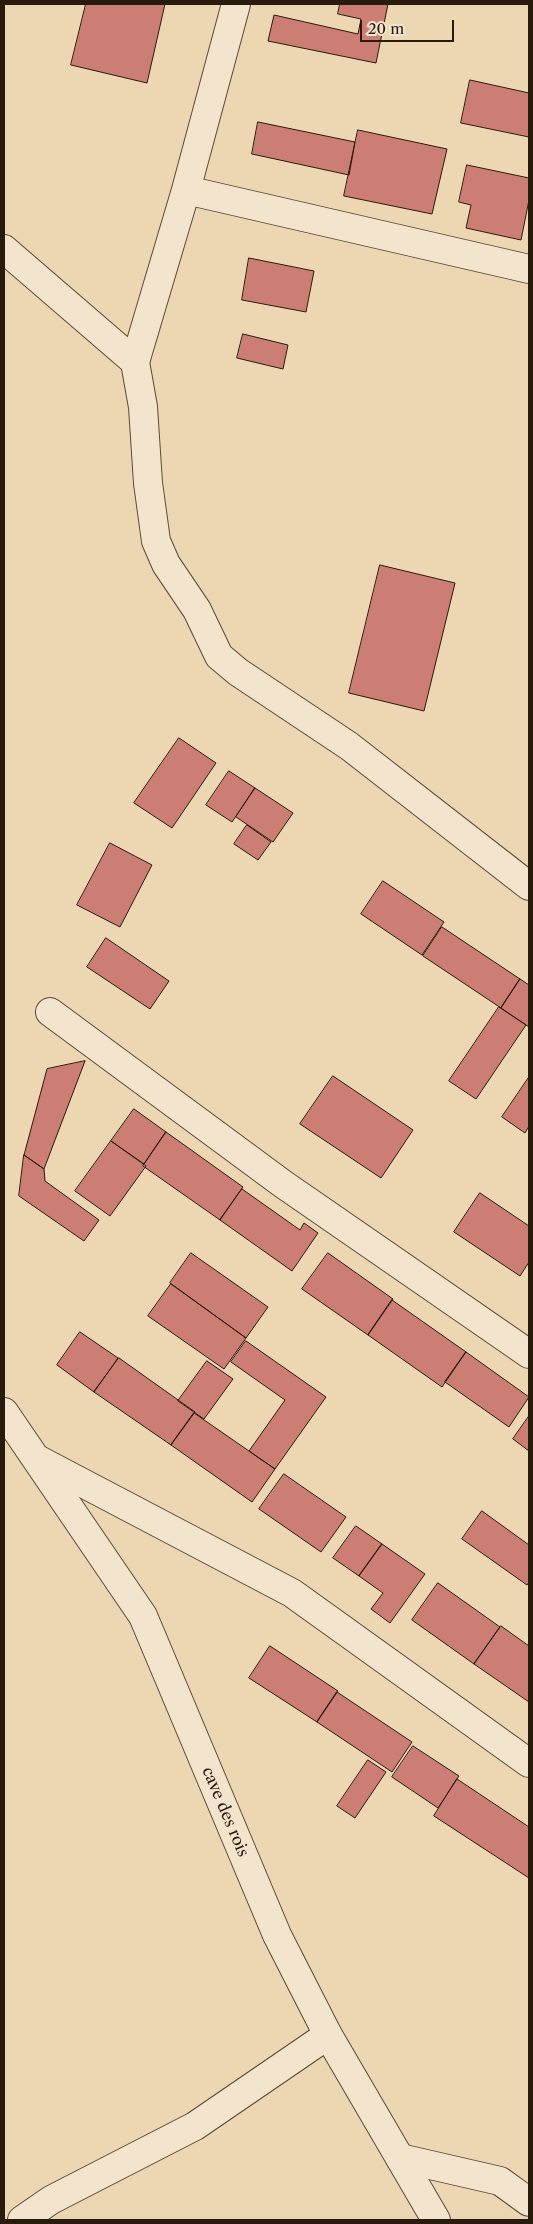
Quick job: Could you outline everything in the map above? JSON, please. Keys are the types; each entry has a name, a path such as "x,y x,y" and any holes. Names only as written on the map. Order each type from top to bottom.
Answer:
{"street":[{"path":"236,4 186,190 135,362 142,407 148,483 156,541 166,564 197,610 219,656 238,672 349,746 529,886"},
{"path":"186,190 529,270"},
{"path":"4,249 135,362"},
{"path":"50,1012 283,1184 525,1342"},
{"name":"cave des rois","path":"4,1412 143,1616 277,1935 328,2035 436,2220"},
{"path":"37,1459 292,1594 529,1763"},
{"path":"22,2220 51,2200 194,2126 328,2035"},
{"path":"400,2158 500,2181 529,2202"}],"building":[{"path":"86,4 165,4 147,83 71,65"},
{"path":"340,4 388,4 376,63 268,41 274,15 358,34 361,19 338,14"},
{"path":"470,80 529,93 529,137 461,123"},
{"path":"258,122 355,142 349,175 252,154"},
{"path":"358,130 447,149 432,214 344,196"},
{"path":"467,165 529,178 529,200 521,240 466,228 471,205 459,202"},
{"path":"249,258 314,271 306,312 242,300"},
{"path":"243,334 288,345 283,369 237,358"},
{"path":"380,565 455,583 424,711 349,693"},
{"path":"179,738 216,763 172,828 134,803"},
{"path":"229,771 255,788 232,822 206,805"},
{"path":"255,788 293,813 273,842 236,817"},
{"path":"247,825 271,842 258,860 234,844"},
{"path":"110,843 152,865 120,927 77,905"},
{"path":"383,881 444,922 422,955 361,914"},
{"path":"442,927 520,979 501,1008 423,956"},
{"path":"106,938 169,981 150,1009 87,967"},
{"path":"520,979 529,985 529,1027 501,1008"},
{"path":"499,1007 526,1025 476,1099 449,1081"},
{"path":"85,1061 44,1169 24,1155 47,1069"},
{"path":"333,1076 413,1130 381,1178 300,1124"},
{"path":"529,1077 529,1126 525,1133 502,1117"},
{"path":"134,1109 166,1132 144,1164 111,1141"},
{"path":"166,1132 243,1187 220,1220 143,1166"},
{"path":"111,1141 146,1166 110,1216 75,1191"},
{"path":"24,1155 44,1169 45,1181 99,1220 84,1241 19,1196"},
{"path":"242,1189 300,1230 304,1223 318,1233 292,1271 220,1220"},
{"path":"480,1193 529,1226 529,1262 520,1276 454,1232"},
{"path":"191,1253 268,1307 246,1338 170,1283"},
{"path":"328,1253 393,1299 368,1335 302,1289"},
{"path":"171,1284 246,1338 224,1369 148,1316"},
{"path":"392,1300 466,1352 442,1387 368,1335"},
{"path":"80,1332 118,1358 94,1392 57,1365"},
{"path":"246,1341 326,1397 275,1469 249,1451 285,1400 231,1362"},
{"path":"466,1352 529,1397 509,1427 445,1382"},
{"path":"119,1358 195,1412 171,1445 94,1392"},
{"path":"207,1361 233,1379 204,1419 178,1401"},
{"path":"194,1413 275,1469 252,1502 171,1445"},
{"path":"529,1416 529,1451 513,1439"},
{"path":"284,1474 346,1517 321,1552 259,1509"},
{"path":"482,1511 529,1545 529,1582 527,1585 462,1539"},
{"path":"356,1526 382,1544 359,1576 333,1558"},
{"path":"382,1544 425,1574 390,1623 371,1609 383,1593 359,1576"},
{"path":"438,1583 500,1627 474,1664 412,1620"},
{"path":"501,1626 529,1646 529,1702 474,1664"},
{"path":"270,1646 338,1691 317,1722 249,1678"},
{"path":"337,1692 412,1742 392,1772 317,1722"},
{"path":"413,1746 459,1776 438,1808 392,1777"},
{"path":"368,1760 386,1772 355,1818 337,1806"},
{"path":"457,1779 529,1827 529,1878 434,1816"}]}
